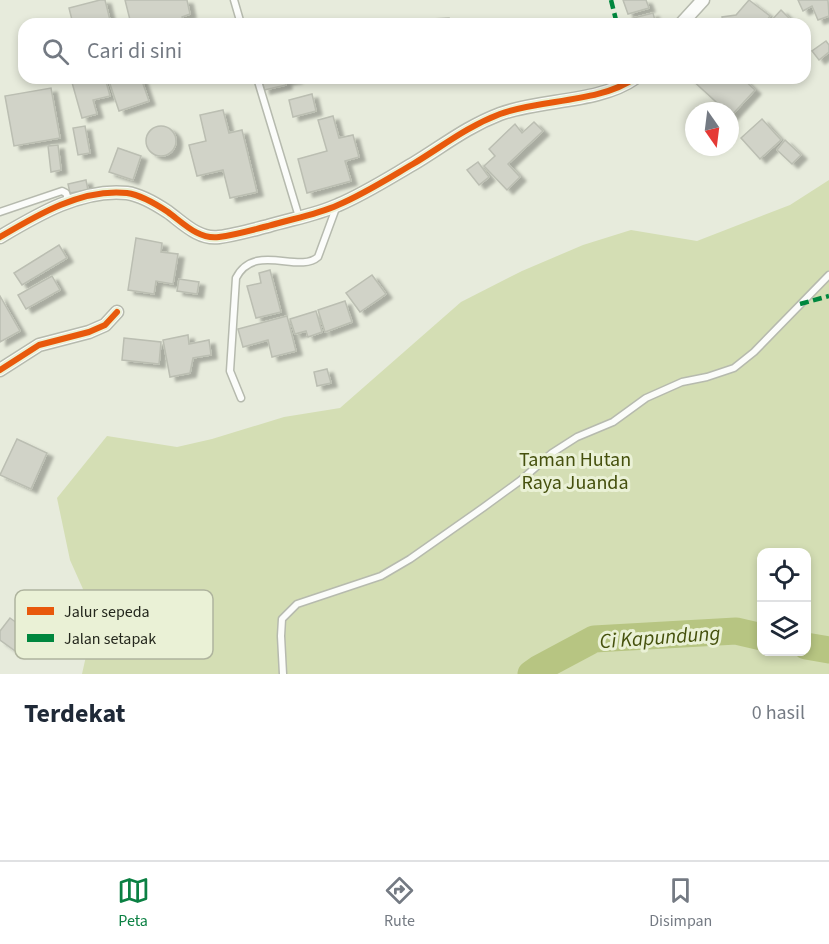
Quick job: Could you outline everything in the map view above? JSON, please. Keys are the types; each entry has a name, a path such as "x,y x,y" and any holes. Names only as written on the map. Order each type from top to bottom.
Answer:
{"street":[{"path":"686,18 703,0"},
{"path":"0,237 69,202 94,195 128,193 162,208 205,237 218,238 336,206 380,184 445,142 503,113 613,90 624,84"},
{"path":"0,370 39,345 89,332 105,325 117,312"}],"lane":[{"path":"234,0 239,18"},
{"path":"259,84 299,217"},
{"path":"0,212 62,191 66,193 69,202"},
{"path":"241,398 230,370 236,278 245,266 270,259 307,263 313,261 318,257 336,206"},
{"path":"284,674 282,619 297,604 381,576 410,559 484,507 552,453 578,437 613,422 646,398 682,382 734,368 754,352 829,275"}],"green space":[{"name":"Taman Hutan Raya Juanda","path":"829,180 829,674 82,674 85,659 213,659 213,590 83,590 70,560 57,498 107,436 177,447 284,417 340,408 461,302 522,271 583,245 631,230 697,241 790,205"}],"building":[{"path":"105,0 110,18 72,18 69,8"},
{"path":"125,0 187,0 190,14 182,18 130,18"},
{"path":"623,0 646,0 649,8 628,14"},
{"path":"749,0 770,16 768,18 722,18 736,15"},
{"path":"798,0 828,0 829,16 818,20 812,6 803,11"},
{"path":"781,10 789,18 774,18"},
{"path":"653,13 654,18 634,18"},
{"path":"826,41 829,45 829,52 819,60 812,51"},
{"path":"72,84 107,84 110,96 93,100 97,114 82,118"},
{"path":"110,84 143,84 149,101 119,111"},
{"path":"263,84 286,84 286,85 264,90"},
{"path":"697,84 748,84 755,90 739,107 739,102 716,102"},
{"path":"51,88 60,138 14,146 5,96"},
{"path":"312,94 316,111 293,117 289,100"},
{"path":"223,110 229,133 242,130 257,192 230,198 223,170 197,176 189,145 206,141 200,115"},
{"path":"333,116 339,138 353,135 359,157 345,161 351,181 307,193 298,159 327,151 318,120"},
{"path":"762,119 781,140 760,159 741,138"},
{"path":"534,122 543,131 508,164 520,177 507,190 484,166 495,156 489,149 515,124 522,133"},
{"path":"85,126 90,153 78,155 73,128"},
{"path":"161,126 172,130 176,141 172,152 161,156 150,152 146,141 150,130"},
{"path":"785,140 801,155 792,164 777,150"},
{"path":"58,145 61,170 51,172 48,146"},
{"path":"118,148 141,156 133,180 109,172"},
{"path":"478,162 489,177 479,185 467,170"},
{"path":"86,180 88,190 70,193 68,184"},
{"path":"136,238 162,243 161,252 178,254 173,284 156,281 154,294 128,290"},
{"path":"59,245 67,258 22,285 14,273"},
{"path":"270,270 281,312 256,318 247,286 261,283 259,273"},
{"path":"372,275 386,294 360,312 346,293"},
{"path":"52,276 60,290 26,309 18,295"},
{"path":"179,279 199,282 197,294 177,291"},
{"path":"0,296 20,331 0,342"},
{"path":"345,301 352,322 325,332 318,310"},
{"path":"316,311 322,332 308,337 306,331 295,334 290,319"},
{"path":"287,316 296,351 272,357 268,340 243,347 238,329"},
{"path":"188,335 189,344 209,340 211,355 193,358 190,373 170,377 163,340"},
{"path":"124,338 161,342 159,364 122,360"},
{"path":"327,369 331,383 317,386 314,372"},
{"path":"17,439 47,453 31,489 0,475"},
{"path":"10,618 15,622 15,651 0,640 0,631"}],"waterway":[{"name":"Ci Kapundung","path":"531,674 594,639 736,631 757,636"},
{"name":"Ci Kapundung","path":"811,647 829,650"}],"marked path":[{"path":"611,0 616,18"},
{"path":"800,304 829,296"}],"cycle path":[{"path":"0,237 60,205 93,195 110,193 127,193 143,198 205,236 219,237 250,231 321,212 348,201 465,131 500,114 605,92 624,84"},
{"path":"0,370 39,345 89,332 105,325 117,312"}]}
